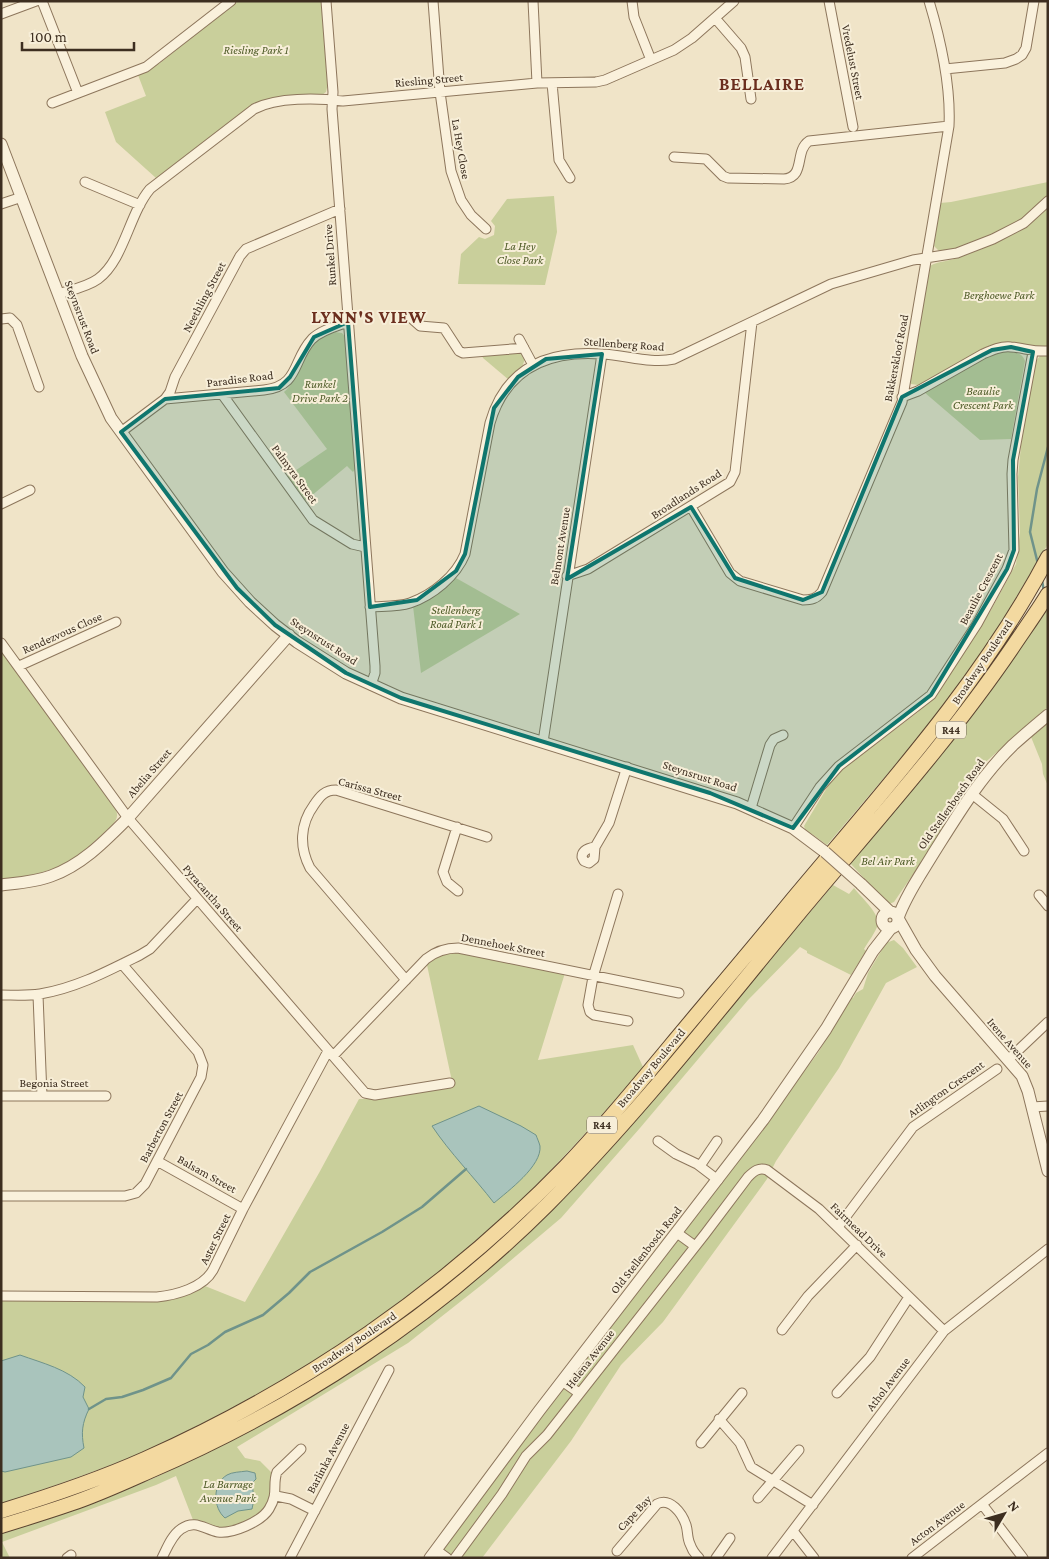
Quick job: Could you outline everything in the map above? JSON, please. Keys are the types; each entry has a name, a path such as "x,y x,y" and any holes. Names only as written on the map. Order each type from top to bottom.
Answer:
{"main road":[{"name":"Broadway Boulevard","path":"1,1511 58,1493 141,1461 212,1427 290,1384 366,1336 455,1269 516,1215 580,1151 934,730 999,638 1048,557"},
{"name":"Broadway Boulevard","path":"1,1526 72,1503 173,1461 214,1442 313,1389 372,1350 483,1264 551,1200 598,1152 653,1088 956,724 1004,660 1047,597"}],"street":[{"path":"1,14 36,1"},
{"path":"42,1 78,93"},
{"path":"52,103 146,67 231,1"},
{"name":"Runkel Drive","path":"326,1 332,109 376,674 371,685"},
{"name":"La Hey Close","path":"433,1 440,92 447,151 454,184 465,207 486,229"},
{"path":"533,1 537,83"},
{"path":"632,1 634,17 651,60"},
{"name":"Riesling Street","path":"58,294 89,284 104,274 116,255 145,195 155,184 261,105 276,102 343,101 537,83 596,82 605,80 682,45 734,1"},
{"name":"Vredelust Street","path":"829,1 853,127"},
{"name":"Bakkerskloof Road","path":"691,507 730,573 735,578 803,600 811,600 822,592 891,428 902,397 949,126 950,108 945,69 929,1"},
{"path":"945,69 1005,64 1022,55 1026,48 1034,1"},
{"path":"715,18 741,48 746,65 751,99"},
{"path":"552,83 559,160 570,178"},
{"path":"674,157 706,159 723,176 728,178 790,179 796,173 803,147 809,141 949,126"},
{"name":"Steynsrust Road","path":"1,144 94,384 111,418 223,572 250,602 289,635 332,664 371,685 401,698 710,793 751,808 797,831 837,862 861,884 890,922"},
{"path":"85,182 140,205"},
{"path":"1,204 22,197"},
{"name":"Stellenberg Road","path":"370,607 409,603 417,600 450,578 461,564 465,554 494,408 509,387 532,365 546,359 571,354 602,354 653,361 674,359 832,284 913,260 957,253 993,239 1024,223 1048,201"},
{"name":"Neethling Street","path":"121,432 165,399 170,392 175,377 235,265 246,250 340,209"},
{"path":"1,319 10,318 17,325 39,387"},
{"path":"411,318 420,326 444,328 459,351 463,353 524,348"},
{"name":"Paradise Road","path":"165,399 273,389 283,386 290,377 308,343 314,337 348,322"},
{"name":"Broadlands Road","path":"567,576 588,569 730,482 735,472 752,322"},
{"path":"519,338 532,365"},
{"path":"902,397 918,392 992,350 1012,347 1033,352 1048,351"},
{"name":"Beaulie Crescent","path":"797,831 820,787 839,766 930,695 977,624 1012,559 1014,540 1012,474 1033,352"},
{"name":"Belmont Avenue","path":"544,742 567,576 602,354"},
{"name":"Palmyra Street","path":"222,394 313,520 352,544 365,547"},
{"path":"1,504 30,490"},
{"name":"Rendezvous Close","path":"19,666 116,622"},
{"name":"Abelia Street","path":"1,884 50,877 69,868 100,846 128,818 289,635"},
{"name":"Pyracantha Street","path":"1,642 128,818 362,1091 368,1095 375,1095 450,1083"},
{"name":"Old Stellenbosch Road","path":"890,922 972,794 1012,746 1048,715"},
{"path":"751,808 770,745 774,739 783,735"},
{"path":"595,846 609,823 627,767"},
{"name":"Carissa Street","path":"406,980 310,868 305,859 304,852 303,824 307,814 320,796 327,791 336,790 487,837"},
{"path":"972,794 1003,819 1024,851"},
{"path":"457,827 443,872 447,882 458,891"},
{"name":"Old Stellenbosch Road","path":"433,1554 562,1381 790,1084 826,1029 917,876 924,870"},
{"path":"905,932 905,912 915,885"},
{"path":"618,894 593,976 588,1005 590,1012 594,1015 628,1021"},
{"path":"1039,895 1048,906"},
{"path":"1,995 38,995 76,985 122,964 150,948 197,898"},
{"name":"Irene Avenue","path":"890,922 905,932 913,948"},
{"name":"Irene Avenue","path":"890,922 959,1006 1009,1059 1024,1080 1048,1171"},
{"name":"Dennehoek Street","path":"330,1054 432,955 442,950 453,948 679,993"},
{"name":"Barberton Street","path":"1,1196 131,1196 145,1184 201,1077 204,1069 203,1060 198,1052 122,964"},
{"path":"38,995 42,1096"},
{"path":"1009,1059 1048,1022"},
{"name":"Aster Street","path":"1,1296 150,1297 175,1293 199,1284 210,1275 243,1209 330,1054"},
{"name":"Arlington Crescent","path":"838,1227 913,1127 997,1069"},
{"name":"Begonia Street","path":"1,1096 106,1096"},
{"path":"1032,1107 1048,1106"},
{"path":"658,1141 676,1154 700,1166 718,1180"},
{"path":"700,1166 717,1141"},
{"name":"Balsam Street","path":"157,1161 243,1209"},
{"name":"Fairmead Drive","path":"748,1177 757,1169 767,1170 808,1200 857,1245 944,1331"},
{"name":"Helena Avenue","path":"455,1558 502,1494 526,1456 547,1435 748,1177"},
{"path":"677,1233 695,1246"},
{"path":"782,1330 808,1296 857,1245"},
{"name":"Athol Avenue","path":"772,1558 944,1331 1048,1249"},
{"path":"837,1393 870,1357 910,1297"},
{"name":"Barlinka Avenue","path":"290,1558 389,1370"},
{"path":"562,1381 579,1393"},
{"path":"701,1443 742,1393"},
{"path":"719,1419 740,1443 749,1465 813,1505"},
{"path":"162,1558 172,1540 182,1528 190,1524 198,1524 223,1532 252,1524 266,1514 276,1496 277,1472 301,1449"},
{"path":"758,1498 799,1450"},
{"name":"Acton Avenue","path":"912,1558 1048,1453"},
{"path":"276,1496 291,1499 315,1511"},
{"name":"Cape Bay","path":"617,1551 657,1504 665,1502 672,1505 682,1516 686,1524 690,1546 699,1558"},
{"path":"982,1504 1023,1558"},
{"path":"793,1531 814,1558"},
{"path":"716,1558 730,1538"},
{"path":"433,1554 447,1558"}],"highlighted area":[{"path":"348,322 370,607 417,600 456,571 465,554 494,408 518,377 546,359 602,354 567,579 691,507 735,578 803,600 822,592 902,397 992,350 1011,347 1033,352 1013,460 1014,550 1007,569 931,695 839,766 793,828 710,793 401,698 346,673 275,625 237,588 121,432 165,399 279,388 290,377 314,337"}],"green space":[{"name":"Riesling Park 1","path":"238,1 321,1 328,83 326,92 322,95 268,99 255,103 156,178 116,142 105,112 146,96 138,75 160,63"},
{"path":"1048,182 1048,195 1040,206 1029,215 998,233 950,250 939,251 934,246 940,203"},
{"name":"La Hey Close Park","path":"554,196 557,232 545,285 458,284 461,254 479,237 485,239 494,235 495,226 491,221 507,199"},
{"name":"Berghoewe Park","path":"1048,208 1048,346 993,345 923,384 911,384 909,376 930,266 995,243 1029,224"},
{"name":"Runkel Drive Park 2","path":"335,332 342,333 346,338 355,469 353,472 347,466 304,502 286,477 327,449 284,392 294,380 312,345 321,337"},
{"path":"521,352 525,359 522,367 509,380 483,358 481,354"},
{"name":"Beaulie Crescent Park","path":"1003,352 1013,352 1022,355 1025,361 1011,439 980,440 924,392 985,357"},
{"path":"1048,354 1048,544 996,631 960,683 923,732 827,845 806,832 804,826 831,781 840,771 918,712 943,685 991,610 1016,564 1020,533 1018,477 1022,435 1035,362 1040,356"},
{"name":"Stellenberg Road Park 1","path":"456,578 520,614 421,673 413,606 423,602"},
{"name":"Bel Air Park","path":"1048,608 1048,707 963,782 943,809 945,823 942,832 894,902 889,904 850,863 981,704"},
{"path":"1,650 116,810 117,817 115,822 93,843 70,860 33,875 1,879"},
{"path":"1048,723 1048,786 1043,774 1042,764 1031,737"},
{"name":"La Barrage Avenue Park","path":"833,885 849,894 854,888 873,910 878,920 876,930 864,949 866,951 851,975 807,953 807,951 800,947 748,1000 561,1218 484,1283 408,1343 237,1447 245,1458 260,1461 272,1473 269,1499 266,1506 256,1516 222,1529 205,1522 193,1520 176,1476 2,1542 10,1558 1,1558 1,1533 101,1500 154,1478 219,1447 316,1394 351,1371 508,1250 555,1207 602,1156"},
{"path":"894,940 903,948 917,967 886,983 839,1068 776,1161 767,1179 663,1322 621,1365 571,1441 482,1558 436,1558 818,1053 851,997 853,998 856,993 863,989 868,973 886,943"},
{"path":"453,951 565,973 538,1060 633,1045 643,1067 575,1144 504,1217 441,1273 379,1318 250,1400 167,1442 122,1461 1,1504 1,1301 167,1300 205,1286 245,1302 359,1099 453,1086 427,965 434,957"}],"water":[{"path":"479,1106 536,1135 540,1146 536,1162 530,1170 494,1203 446,1146 432,1126"},
{"path":"20,1355 63,1371 85,1387 83,1397 89,1409 83,1428 84,1448 71,1457 5,1472 1,1471 1,1361"},
{"path":"247,1471 255,1473 256,1479 252,1483 254,1499 252,1509 238,1511 225,1518 221,1514 216,1502 219,1484 229,1474"}],"waterway":[{"path":"1038,564 1030,532 1037,489 1048,447"},
{"path":"1042,580 1044,592"},
{"path":"89,1409 106,1399 122,1397 171,1378 191,1354 208,1345 225,1332 263,1315 310,1272 382,1232 422,1207 466,1169"}],"district":[{"name":"BELLAIRE","path":"762,84"},
{"name":"LYNN'S VIEW","path":"369,317"}]}
